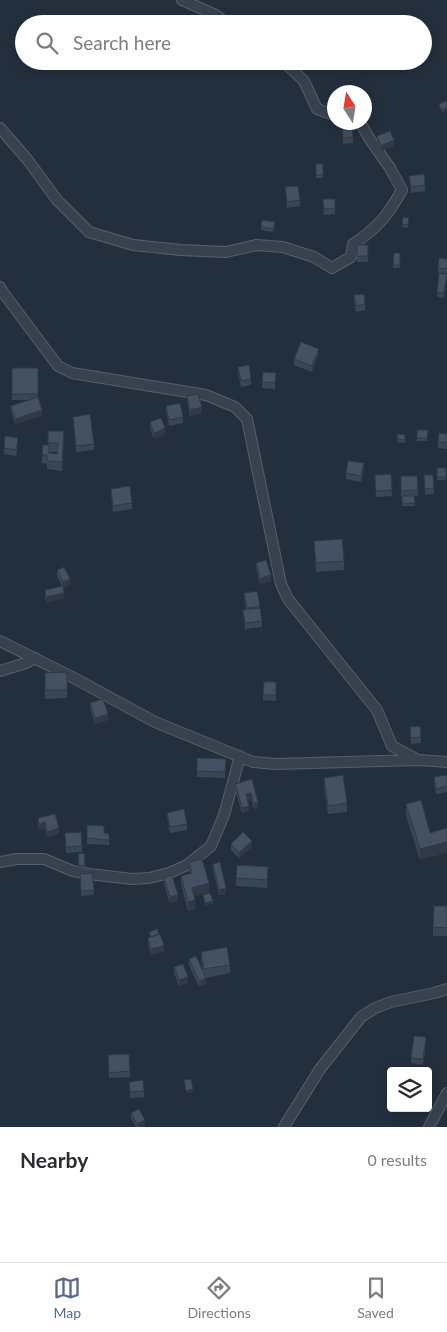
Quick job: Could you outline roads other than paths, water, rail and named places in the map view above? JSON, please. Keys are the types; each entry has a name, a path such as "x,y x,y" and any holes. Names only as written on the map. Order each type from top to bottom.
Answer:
{"street":[{"path":"182,0 216,15"},
{"path":"292,70 304,81 317,109 327,113"},
{"path":"0,128 27,159 57,200 89,232 133,246 181,250 226,252 256,245 283,247 314,257 332,268 351,257 354,244 368,234 389,213 402,190 364,130"},
{"path":"0,287 58,366 72,373 206,395 235,407 248,419 281,584 288,599 378,710 392,746 418,760"},
{"path":"0,641 36,658 155,722 253,762 275,764 418,760 447,762"},
{"path":"0,671 36,658"},
{"path":"0,862 17,859 44,859 73,871 132,879 149,878 169,873 187,865 211,846 224,815 240,756"},
{"path":"284,1127 320,1069 361,1017 375,1008 391,1002 447,989"},
{"path":"429,1127 447,1093"}]}
